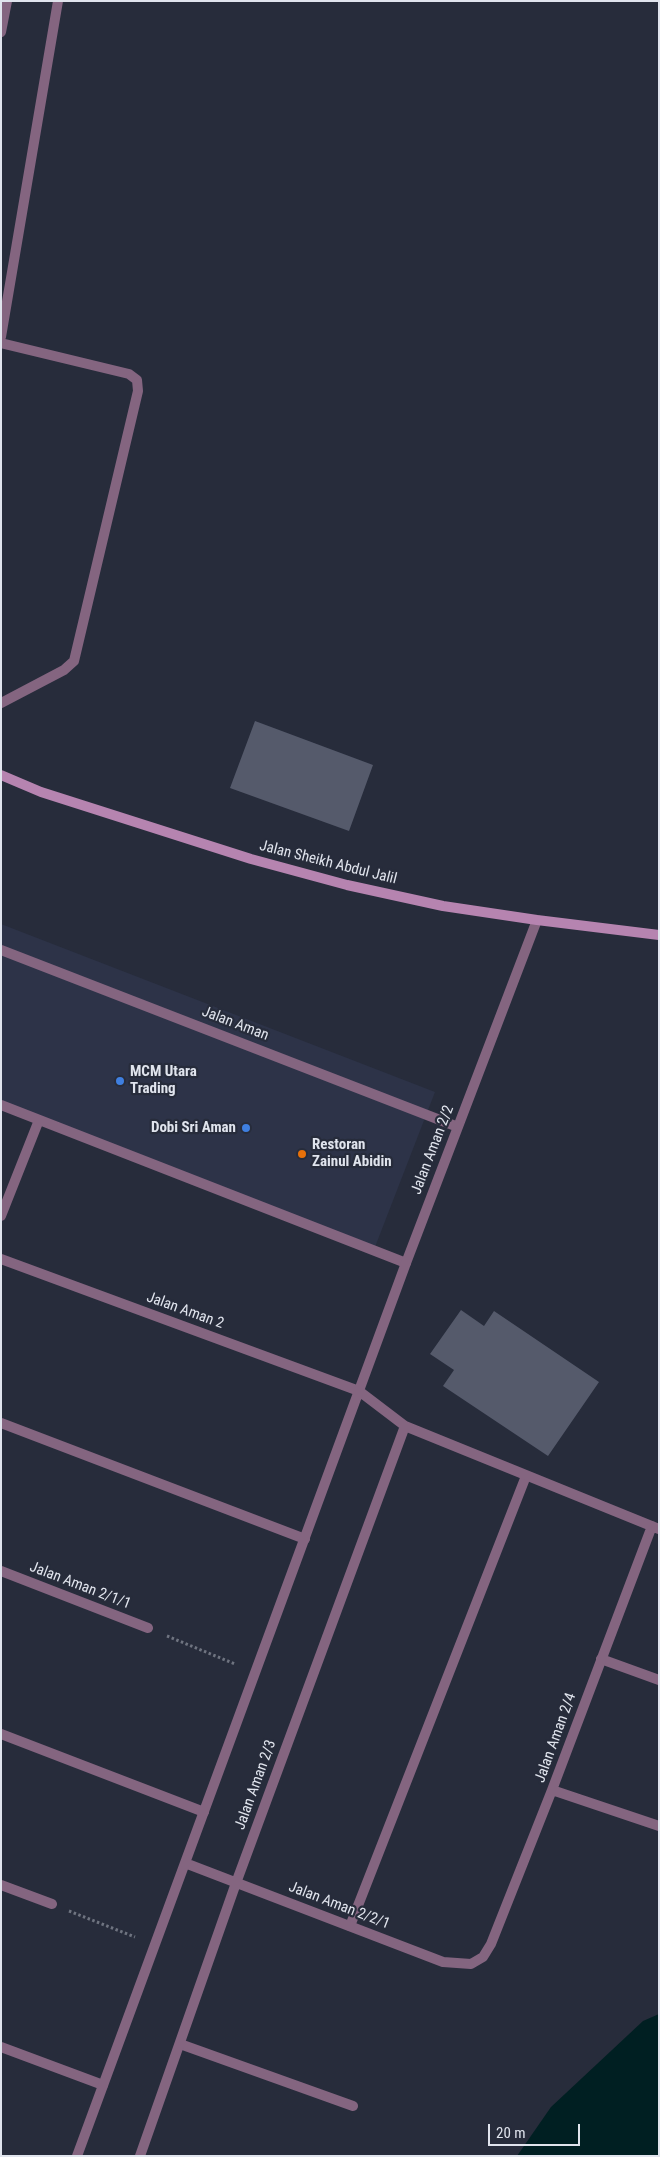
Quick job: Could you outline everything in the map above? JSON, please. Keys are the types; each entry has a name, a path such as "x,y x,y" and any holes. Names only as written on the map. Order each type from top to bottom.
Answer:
{"street":[{"path":"2,29 7,1"},
{"path":"1,337 58,1"},
{"path":"1,343 129,374 137,380 138,391 74,662 64,670 1,703"},
{"name":"Jalan Sheikh Abdul Jalil","path":"1,775 40,792 251,859 347,885 443,906 659,935"},
{"name":"Jalan Aman 2/2","path":"77,2156 406,1263 537,920"},
{"name":"Jalan Aman","path":"1,950 458,1127"},
{"path":"1,1105 406,1263"},
{"path":"1,1216 39,1120"},
{"name":"Jalan Aman 2","path":"1,1259 359,1391 405,1426 656,1528"},
{"path":"1,1423 304,1539"},
{"name":"Jalan Aman 2/3","path":"140,2156 236,1883 405,1426"},
{"path":"350,1926 526,1476"},
{"name":"Jalan Aman 2/4","path":"483,1957 491,1944 601,1660 656,1528"},
{"name":"Jalan Aman 2/1/1","path":"1,1571 148,1628"},
{"path":"601,1660 659,1680"},
{"path":"1,1734 204,1812"},
{"path":"552,1790 659,1826"},
{"name":"Jalan Aman 2/2/1","path":"185,1863 443,1962 471,1964 483,1957"},
{"path":"1,1885 52,1904"},
{"path":"180,2044 352,2106"},
{"path":"1,2047 103,2085"}],"path":[{"path":"148,1628 255,1672"},
{"path":"52,1904 154,1945"}],"shaded area":[{"path":"1,924 435,1092 375,1247 1,1102"},
{"path":"659,2014 659,2156 517,2156 551,2107 643,2021"}],"building":[{"path":"255,721 373,765 349,831 230,788"},
{"path":"461,1310 484,1326 494,1311 599,1382 548,1456 443,1386 454,1370 430,1354"}],"place":[{"name":"MCM Utara Trading","path":"120,1081"},
{"name":"Dobi Sri Aman","path":"246,1128"},
{"name":"Restoran Zainul Abidin","path":"302,1154"}]}
